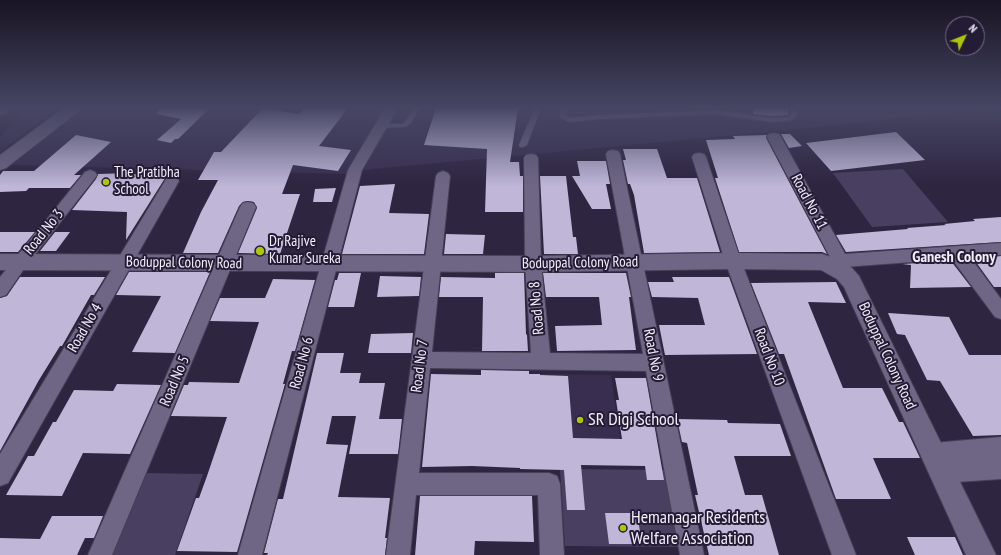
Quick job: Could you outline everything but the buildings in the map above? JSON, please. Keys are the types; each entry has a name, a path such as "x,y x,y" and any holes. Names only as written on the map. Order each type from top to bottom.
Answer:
{"main road":[{"path":"0,164 40,134"}],"street":[{"name":"Road No 6","path":"250,555 355,170 377,134"},
{"name":"Road No 11","path":"774,137 837,263"},
{"name":"Road No 8","path":"527,152 533,264 541,361"},
{"name":"Road No 9","path":"613,154 692,555"},
{"name":"Road No 10","path":"699,157 733,261 844,555"},
{"name":"Road No 3","path":"0,290 10,262 90,175"},
{"name":"Road No 7","path":"398,555 443,176"},
{"name":"Road No 4","path":"0,475 172,181"},
{"name":"Road No 5","path":"100,555 248,207"},
{"path":"837,263 1001,249"},
{"path":"957,253 1001,312"},
{"name":"Boduppal Colony Road","path":"10,262 533,264 733,261 837,263 852,282 981,555"},
{"path":"421,360 654,363"},
{"path":"933,453 1001,447"},
{"path":"942,472 1001,468"},
{"path":"406,484 548,484 552,555"}],"lane":[{"path":"527,152 532,134"}],"shaded area":[{"path":"3,134 24,134 0,152 0,138"},
{"path":"51,134 748,134 373,169 346,174 10,165"},
{"path":"903,169 948,222 872,227 833,173"},
{"name":"SR Digi School","path":"541,374 611,375 624,466 545,465"},
{"path":"560,469 665,470 680,547 565,546"},
{"path":"145,473 203,474 175,555 111,555"}],"place":[{"name":"The Pratibha School","path":"106,182"},
{"name":"Dr Rajive Kumar Sureka","path":"260,251"},
{"name":"SR Digi School","path":"580,420"},
{"name":"Hemanagar Residents Welfare Association","path":"623,528"}],"district":[{"name":"Ganesh Colony","path":"954,257"}]}
